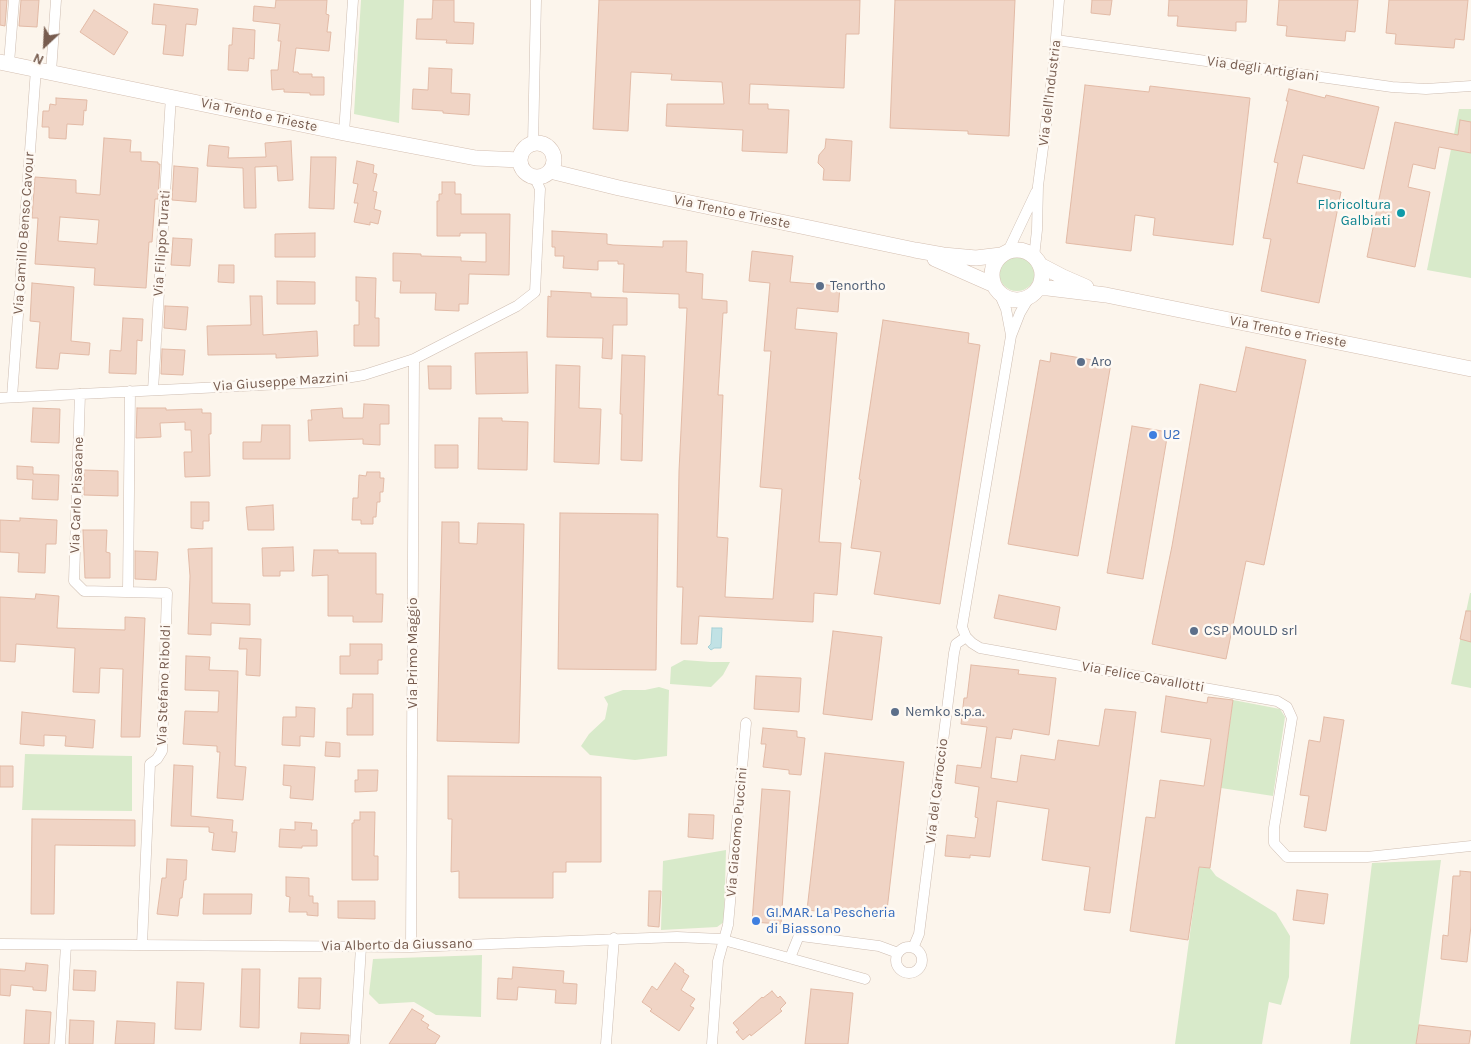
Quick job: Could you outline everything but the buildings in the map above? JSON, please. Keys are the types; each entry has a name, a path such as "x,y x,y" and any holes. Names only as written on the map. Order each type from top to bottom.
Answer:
{"street":[{"path":"4,62 14,0"},
{"path":"51,72 56,0"},
{"path":"344,133 353,0"},
{"path":"532,144 536,0"},
{"name":"Via dell'Industria","path":"1037,261 1038,186 1056,40 1059,0"},
{"name":"Via degli Artigiani","path":"1056,40 1392,87 1426,89 1471,86"},
{"name":"Via Trento e Trieste","path":"4,62 344,133 476,158 520,160"},
{"name":"Via Camillo Benso Cavour","path":"12,397 36,69"},
{"name":"Via Filippo Turati","path":"152,390 170,96"},
{"path":"532,144 543,144 551,151 554,161 550,171 545,175 534,176 523,169 520,160 524,150 532,144"},
{"name":"Via Trento e Trieste","path":"550,171 619,188 943,255 976,258 1017,250 1026,252 1063,277 1106,295"},
{"name":"Via Giuseppe Mazzini","path":"0,398 322,382 364,375 414,359 517,306 535,292 540,189 534,176"},
{"name":"Via dell'Industria","path":"1004,254 1038,186"},
{"name":"Via Trento e Trieste","path":"915,250 997,289 1006,298 1014,300 1022,299 1034,292 1048,288 1106,295 1471,369"},
{"path":"1004,254 994,264 991,275 1006,309 1011,336"},
{"path":"966,637 962,627 1011,336 1020,313 1042,277 1037,261"},
{"name":"Via Primo Maggio","path":"411,947 414,359"},
{"path":"128,591 130,391"},
{"name":"Via Carlo Pisacane","path":"80,394 74,581 84,591"},
{"name":"Via Stefano Riboldi","path":"84,591 167,593 162,751 157,759 150,764 142,944"},
{"name":"Via Felice Cavallotti","path":"966,637 972,644 980,648 1277,701 1287,707 1292,718 1274,828 1274,843 1287,856 1367,857 1471,846"},
{"name":"Via del Carroccio","path":"913,948 918,934 954,654 956,644 966,637"},
{"name":"Via Giacomo Puccini","path":"712,1044 718,961 728,924 746,723"},
{"path":"790,958 798,938 801,936 879,946 898,953"},
{"name":"Via Alberto da Giussano","path":"0,944 411,947 677,937 724,940 865,979"},
{"path":"606,1044 614,938"},
{"path":"60,1044 66,945"},
{"path":"355,1044 361,947"},
{"path":"905,948 913,948 920,953 922,961 918,969 911,973 902,972 896,961 898,953 905,948"}],"green space":[{"path":"361,0 404,0 399,123 354,114"},
{"path":"1459,109 1471,109 1471,278 1427,270"},
{"path":"1017,255 1024,256 1030,260 1034,266 1034,280 1030,286 1024,290 1017,291 1010,290 1004,286 1000,280 999,273 1000,266 1004,260 1010,256"},
{"path":"1471,593 1471,688 1451,684"},
{"path":"684,660 730,662 723,675 711,687 670,684 671,667"},
{"path":"659,687 669,690 667,756 635,760 590,755 581,746 589,734 605,719 608,704 604,697 623,690 645,690"},
{"path":"1233,700 1280,709 1285,717 1273,796 1221,788"},
{"path":"25,754 132,756 132,811 22,810"},
{"path":"726,850 724,922 717,927 661,930 663,861"},
{"path":"1441,860 1416,1044 1350,1044 1372,863"},
{"path":"1199,867 1210,868 1216,876 1276,913 1290,936 1289,977 1281,1005 1269,1002 1262,1044 1175,1044"},
{"path":"482,955 481,1017 436,1015 414,1002 379,1004 369,994 373,959"}],"water":[{"path":"712,628 722,628 721,648 711,650 708,647 711,644"}],"place":[{"name":"Floricoltura Galbiati","path":"1401,213"},
{"name":"Tenortho","path":"820,286"},
{"name":"Aro","path":"1081,362"},
{"name":"U2","path":"1153,435"},
{"name":"CSP MOULD srl","path":"1194,631"},
{"name":"Nemko s.p.a.","path":"895,712"},
{"name":"GI.MAR. La Pescheria di Biassono","path":"756,921"}]}
